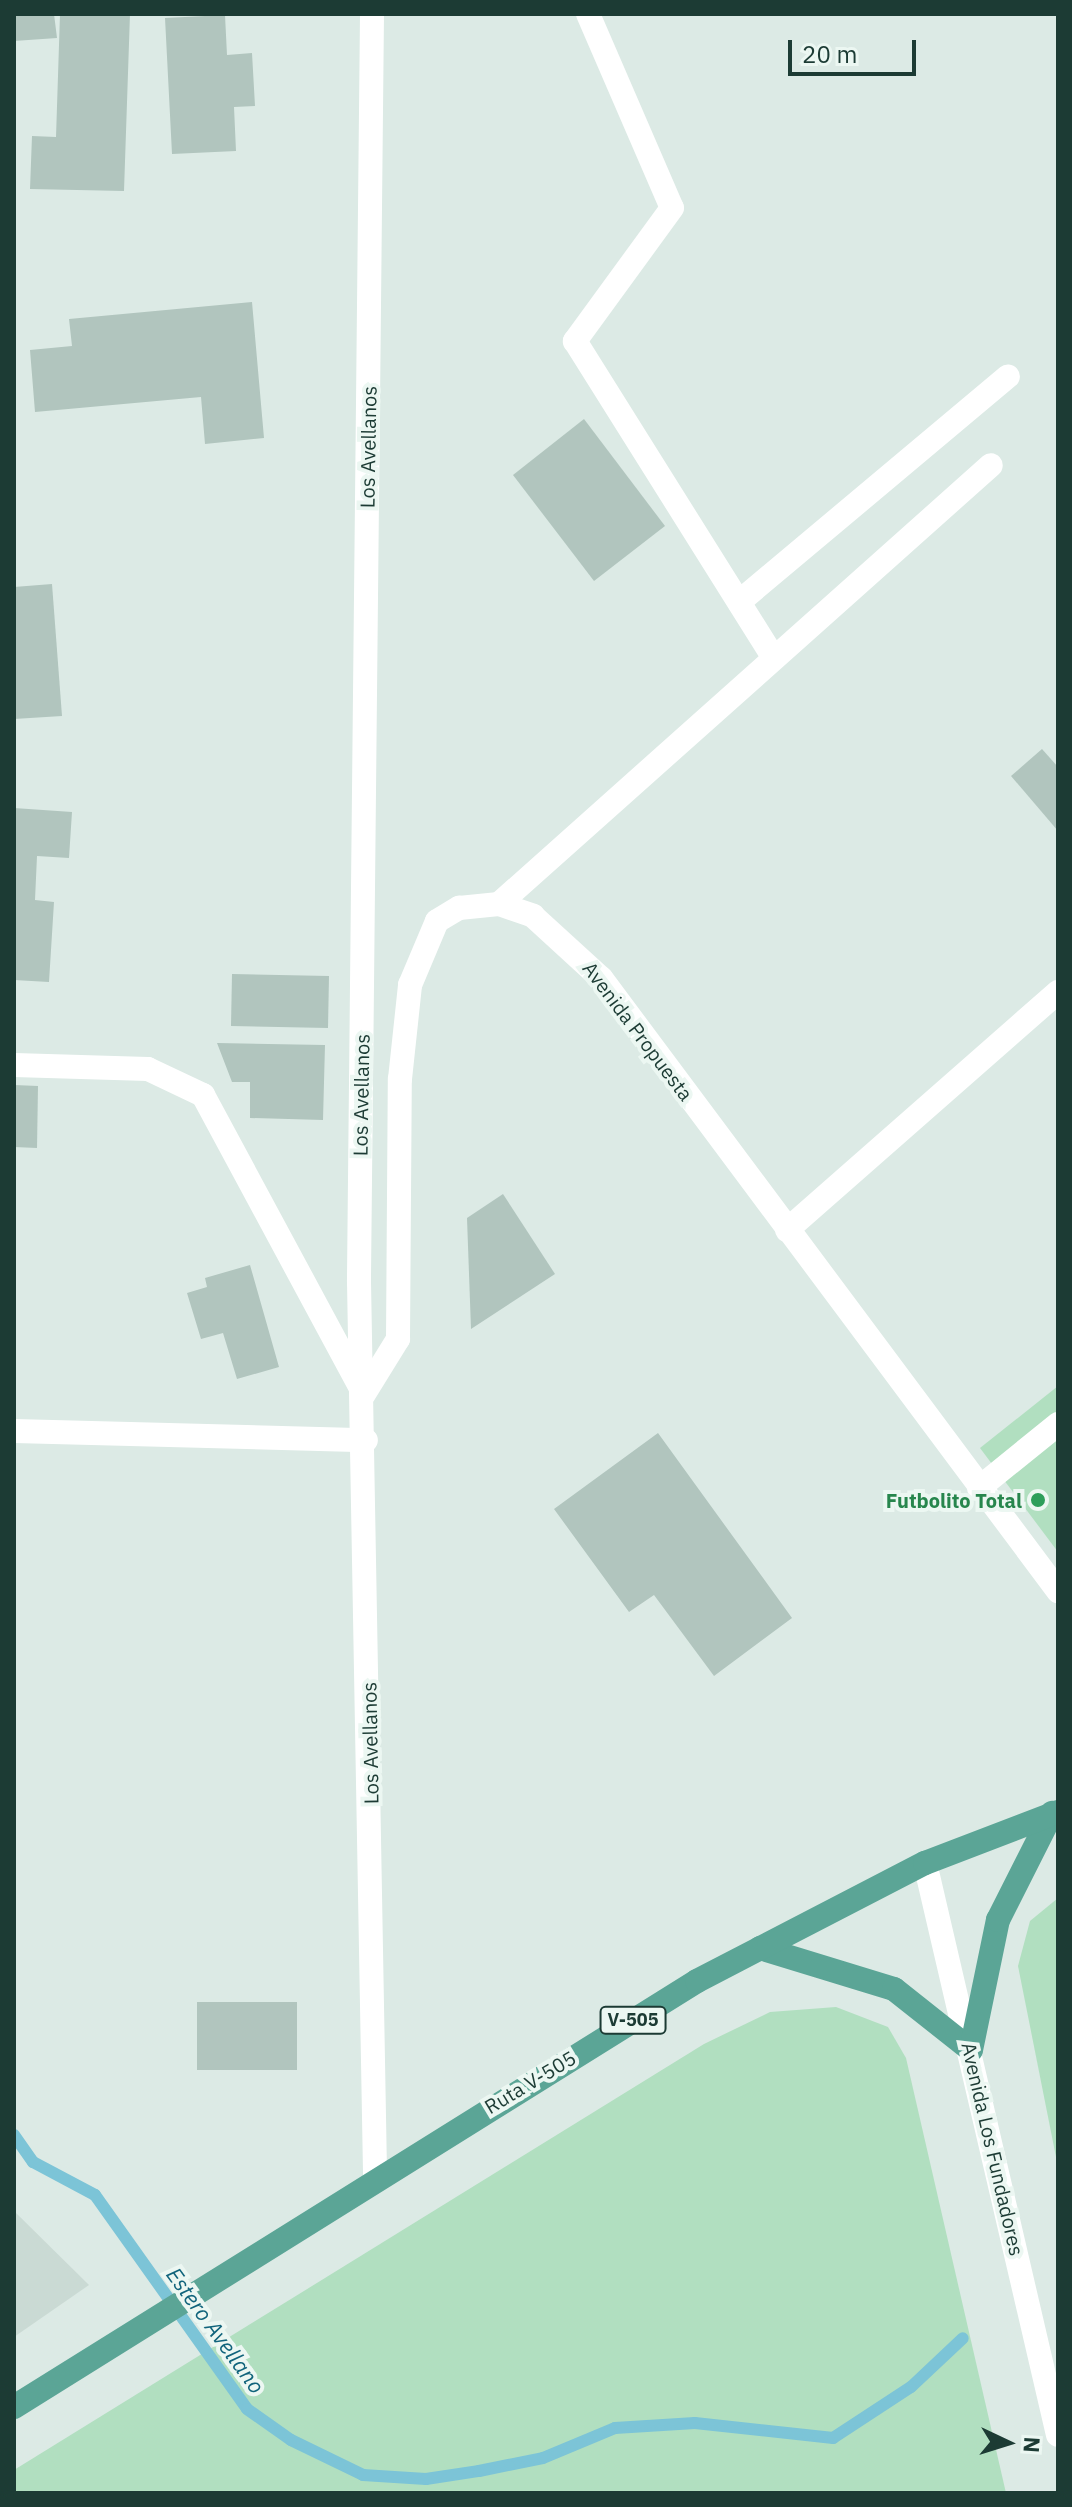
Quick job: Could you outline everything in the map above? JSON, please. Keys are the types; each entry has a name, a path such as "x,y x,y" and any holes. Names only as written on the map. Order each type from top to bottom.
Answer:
{"main road":[{"name":"Ruta V-505","path":"14,2407 375,2176 760,1948 925,1863 1055,1812"},
{"path":"760,1948 894,1989 971,2050 994,1931 1055,1812"}],"street":[{"name":"Los Avellanos","path":"372,14 364,1394 375,2176"},
{"path":"588,14 672,208 575,341 774,658"},
{"path":"739,602 1008,376"},
{"path":"499,904 991,465"},
{"name":"Avenida Propuesta","path":"364,1394 398,1339 400,1079 410,985 437,921 459,908 499,904 533,916 601,978 1058,1591"},
{"path":"787,1230 1058,992"},
{"path":"14,1065 148,1069 203,1095 364,1394"},
{"path":"979,1488 1058,1424"},
{"path":"14,1431 366,1440"},
{"name":"Avenida Los Fundadores","path":"925,1863 971,2050 1058,2435"}],"shaded area":[{"path":"14,2211 89,2285 14,2337"}],"green space":[{"name":"Futbolito Total","path":"1058,1386 1058,1552 980,1448"},
{"path":"1058,1898 1058,2167 1018,1966 1030,1921"},
{"path":"836,2007 888,2027 906,2058 1006,2493 14,2493 14,2470 704,2044 770,2012"}],"building":[{"path":"14,14 54,14 57,38 14,41"},
{"path":"60,14 130,14 124,191 30,189 32,136 56,137"},
{"path":"225,15 227,55 252,53 255,106 234,107 236,151 172,154 165,18"},
{"path":"252,302 264,438 205,444 201,397 35,412 30,350 72,346 69,319"},
{"path":"584,419 665,526 594,581 513,475"},
{"path":"52,584 62,716 14,719 14,587"},
{"path":"1042,749 1058,767 1058,831 1011,776"},
{"path":"14,808 72,812 69,858 37,856 35,900 54,902 49,982 14,980"},
{"path":"232,974 329,976 328,1028 231,1026"},
{"path":"217,1043 325,1045 323,1120 250,1118 250,1082 232,1082"},
{"path":"14,1085 38,1086 37,1148 14,1147"},
{"path":"503,1194 555,1274 471,1329 467,1218"},
{"path":"250,1265 279,1367 237,1379 223,1333 201,1339 187,1293 207,1287 205,1278"},
{"path":"658,1433 792,1618 714,1676 654,1595 629,1612 554,1509"},
{"path":"197,2002 297,2002 297,2070 197,2070"}],"waterway":[{"name":"Estero Avellano","path":"14,2135 33,2162 95,2195 247,2409 291,2440 363,2475 426,2479 479,2471 543,2458 615,2428 695,2423 833,2438 911,2387 963,2338"}],"place":[{"name":"Futbolito Total","path":"1038,1500"}]}
